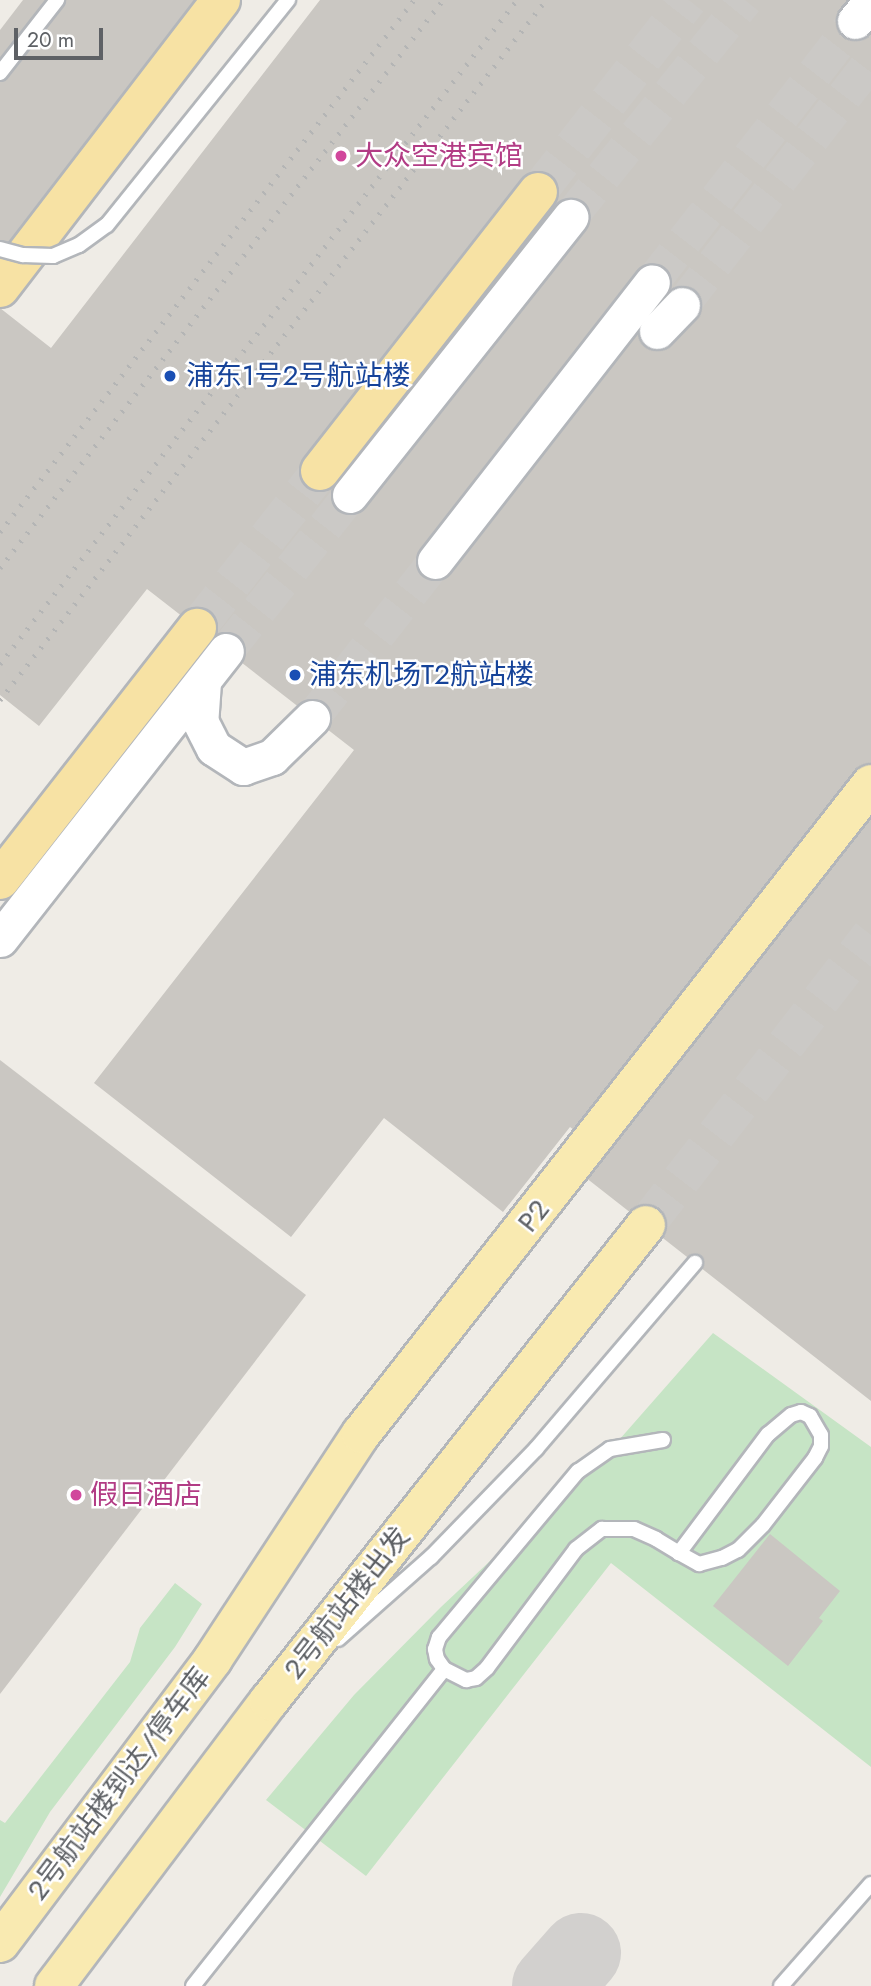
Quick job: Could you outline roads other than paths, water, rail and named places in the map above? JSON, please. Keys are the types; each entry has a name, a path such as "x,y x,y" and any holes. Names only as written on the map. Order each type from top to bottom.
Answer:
{"highway":[{"path":"0,288 222,0"},
{"path":"320,471 538,192"},
{"path":"0,880 212,640"}],"main road":[{"name":"P2","path":"213,1659 361,1434 871,784"},
{"name":"2号航站楼出发","path":"54,1986 269,1701 646,1225"},
{"name":"2号航站楼到达/停车库","path":"0,1943 213,1659"}],"street":[{"path":"351,495 570,217"},
{"path":"435,561 652,282"},
{"path":"657,331 682,305"},
{"path":"212,640 203,682 200,721 214,748 243,767 272,757 312,718"},
{"path":"0,939 203,682"}],"lane":[{"path":"0,73 57,0"},
{"path":"0,249 23,256 54,256 79,245 107,225 288,0"},
{"path":"269,1701 469,1520 536,1450 695,1263"},
{"path":"663,1440 610,1449 571,1478 439,1637 435,1648 437,1659 444,1669 466,1680 476,1678 488,1668 576,1549 603,1529 634,1529 699,1564 738,1550 750,1540 821,1446 821,1435 810,1416 801,1412 791,1415 768,1434 679,1553"},
{"path":"194,1986 444,1669"},
{"path":"782,1986 871,1884"}],"tunnel":[{"path":"538,192 688,0"},
{"path":"570,217 745,0"},
{"path":"652,282 855,21"},
{"path":"682,305 871,61"},
{"path":"197,628 320,471"},
{"path":"226,651 350,495"},
{"path":"312,718 435,561"},
{"path":"646,1225 871,935"}],"railway":[{"path":"0,532 414,0"},
{"path":"0,568 443,0"},
{"path":"0,664 517,0"},
{"path":"0,700 546,0"}],"place":[{"name":"大众空港宾馆","path":"341,156"},
{"name":"浦东1号2号航站楼","path":"170,376"},
{"name":"浦东机场T2航站楼","path":"295,675"},
{"name":"假日酒店","path":"76,1495"}]}
